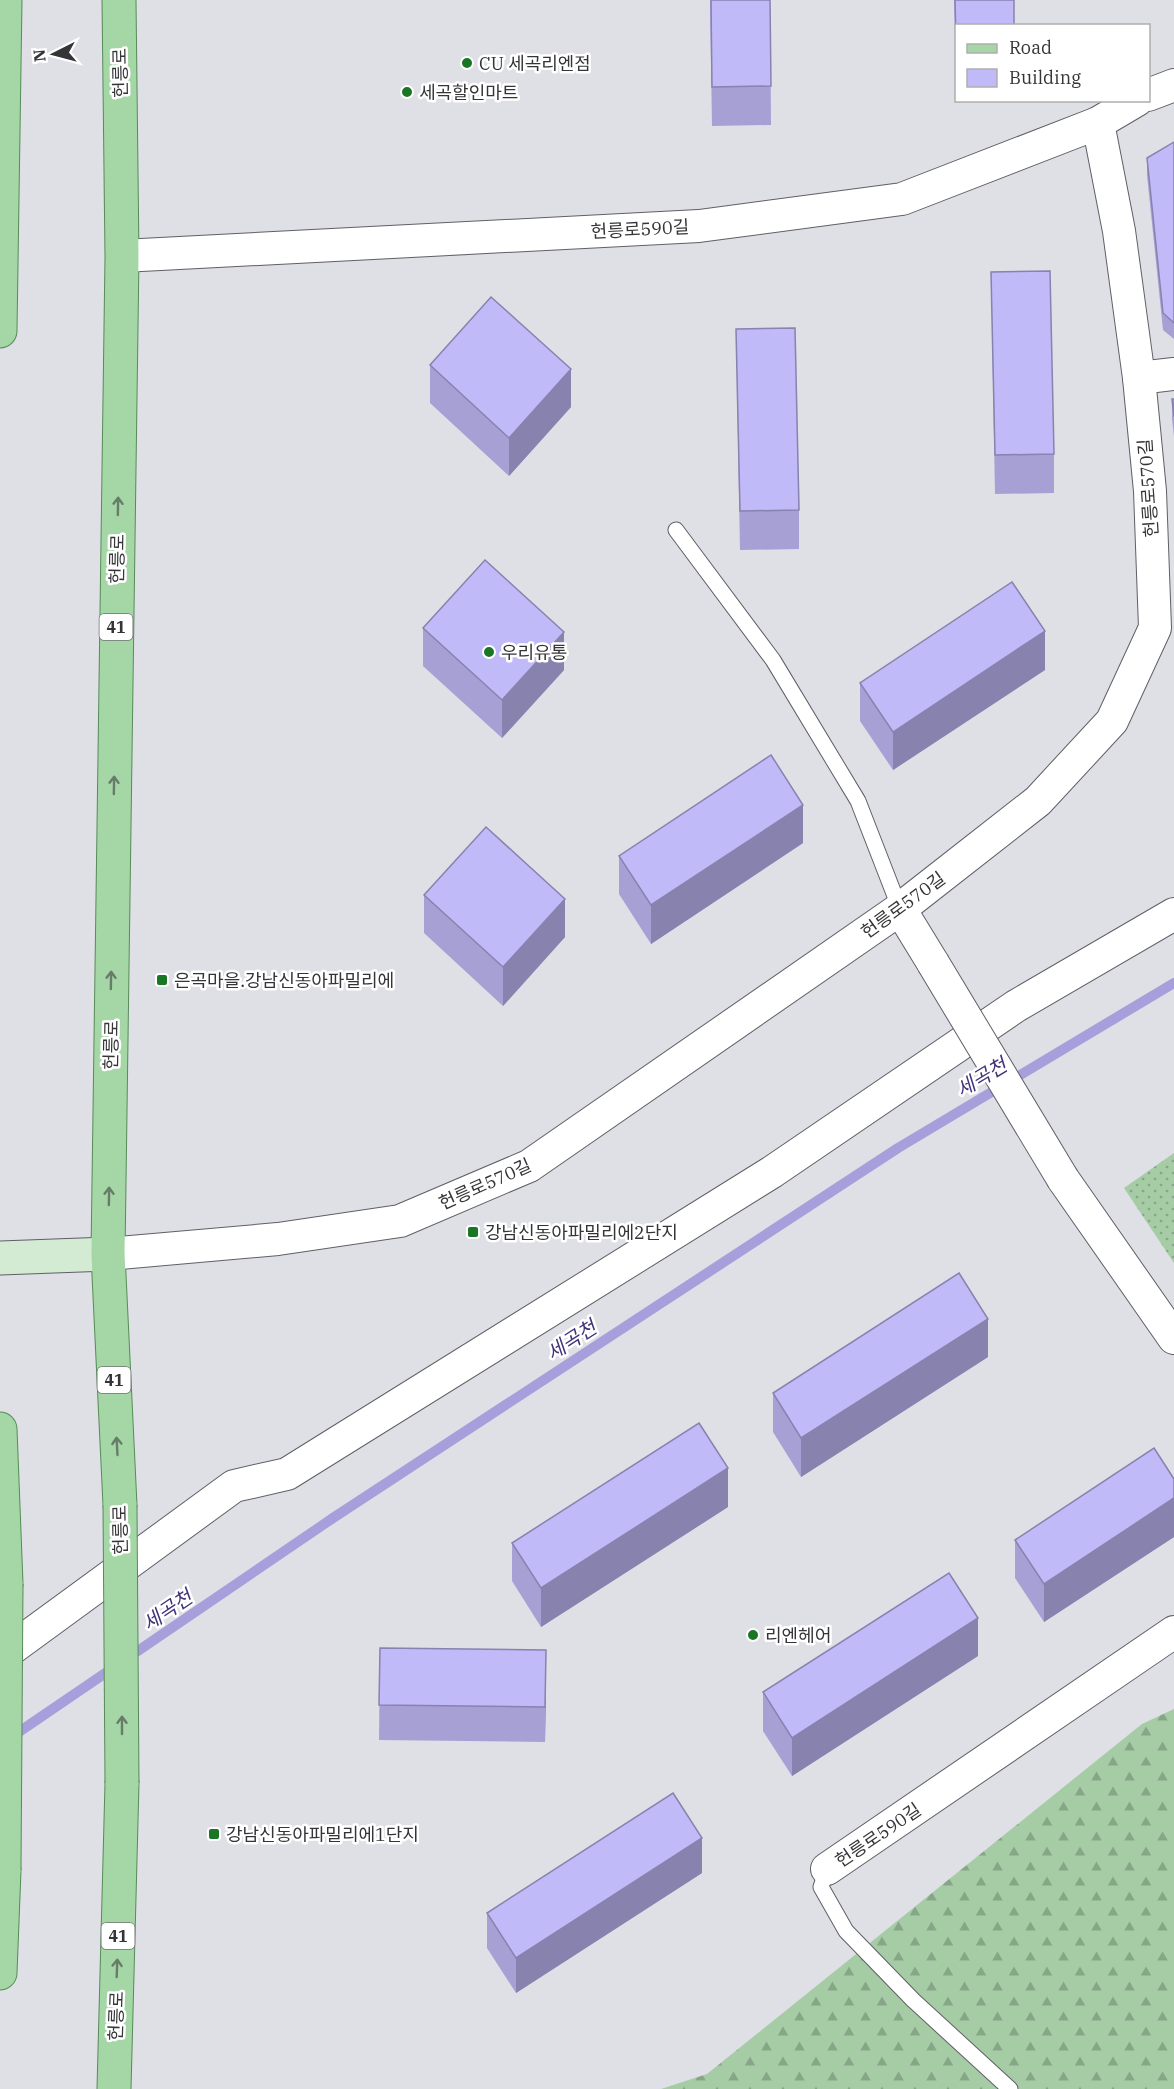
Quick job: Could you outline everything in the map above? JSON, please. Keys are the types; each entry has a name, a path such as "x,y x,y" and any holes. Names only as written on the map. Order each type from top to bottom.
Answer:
{"main road":[{"path":"0,331 5,0"},
{"name":"헌릉로","path":"114,2089 122,1783 120,1505 108,1254 122,256 119,0"},
{"path":"0,1429 6,1584 4,1870 0,1973"}],"street":[{"path":"1150,95 1174,86"},
{"name":"헌릉로590길","path":"122,256 699,226 902,199 1098,123 1134,102"},
{"name":"헌릉로570길","path":"108,1254 278,1239 400,1221 529,1166 900,909 1038,801 1105,729 1112,721 1155,628 1150,491 1139,378 1119,231 1098,123"},
{"path":"1139,378 1174,374"},
{"path":"900,909 1063,1179 1174,1338"},
{"path":"0,1657 234,1486 287,1474 772,1172 1016,1006 1174,914"},
{"path":"0,1258 108,1254"},
{"name":"헌릉로590길","path":"827,1869 1174,1632"}],"lane":[{"path":"676,530 772,660 852,790 900,909"},
{"name":"헌릉로590길","path":"827,1869 821,1887 846,1930 935,2021 1010,2089"}],"green space":[{"path":"1174,1153 1174,1263 1124,1188"},
{"path":"1174,1709 1174,2089 661,2089 707,2074 1142,1724"}],"building":[{"path":"711,0 770,0 771,86 712,87"},
{"path":"955,0 1014,0 1014,24 956,24"},
{"path":"1174,142 1174,323 1163,313 1147,158"},
{"path":"1050,271 1054,454 995,455 991,272"},
{"path":"491,297 571,369 509,438 430,365"},
{"path":"795,328 799,510 740,511 736,329"},
{"path":"485,560 564,632 502,700 423,628"},
{"path":"1012,582 1045,631 893,732 860,683"},
{"path":"771,755 803,805 651,905 619,856"},
{"path":"486,827 565,899 503,967 424,895"},
{"path":"959,1273 988,1319 801,1438 773,1393"},
{"path":"699,1423 728,1468 541,1588 512,1543"},
{"path":"1154,1448 1174,1479 1174,1498 1044,1584 1015,1540"},
{"path":"949,1573 978,1618 792,1738 763,1692"},
{"path":"380,1648 546,1650 545,1707 379,1705"},
{"path":"673,1793 702,1838 516,1958 487,1913"}],"waterway":[{"name":"세곡천","path":"10,1738 333,1518 898,1148 1174,983"}],"place":[{"name":"CU 세곡리엔점","path":"467,63"},
{"name":"세곡할인마트","path":"407,92"},
{"name":"우리유통","path":"489,652"},
{"name":"은곡마을.강남신동아파밀리에","path":"162,980"},
{"name":"강남신동아파밀리에2단지","path":"473,1232"},
{"name":"리엔헤어","path":"753,1635"},
{"name":"강남신동아파밀리에1단지","path":"214,1834"}]}
